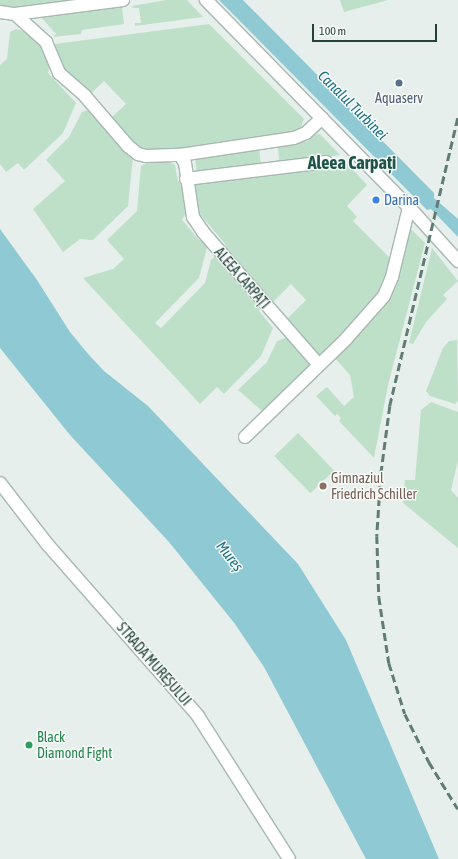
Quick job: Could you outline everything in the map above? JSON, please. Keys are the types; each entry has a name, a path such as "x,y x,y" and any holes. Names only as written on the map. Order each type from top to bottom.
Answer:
{"street":[{"path":"0,12 15,14 123,0"},
{"path":"206,0 409,207 458,261"},
{"path":"15,14 42,37 50,48 55,68 85,96 128,146 146,156 180,155 294,138 306,133 322,118"},
{"name":"ALEEA CARPAȚI","path":"180,155 184,163 193,217 203,232 319,365"},
{"path":"186,178 326,162"},
{"path":"245,437 368,316 384,296 392,277 409,207"},
{"name":"STRADA MUREȘULUI","path":"0,483 48,545 198,716 289,859"}],"green space":[{"path":"0,0 91,0 9,10 0,8"},
{"path":"166,0 187,0 203,17 135,26 135,23 141,23 139,8 133,8 132,6"},
{"path":"340,0 388,0 344,12"},
{"path":"122,7 124,24 82,30 81,34 53,37 56,34 40,16 77,9 80,12"},
{"path":"209,24 304,119 300,130 289,135 188,149 138,150 110,119 126,104 104,81 89,95 60,66 57,59 55,44"},
{"path":"16,29 31,33 47,50 50,64 48,73 76,103 63,133 24,170 18,163 6,172 0,164 0,65 7,59 10,32"},
{"path":"87,110 92,112 133,157 128,206 93,240 80,239 63,252 33,209 65,181 46,160 69,137 82,112"},
{"path":"320,134 340,155 273,164 272,161 279,160 278,148 270,146 308,141 313,135"},
{"path":"259,148 261,165 197,172 195,158"},
{"path":"167,160 175,165 178,181 183,188 187,211 182,220 199,240 203,238 208,244 199,278 155,323 161,328 205,283 211,260 215,256 220,257 261,305 259,311 273,328 261,356 224,394 217,387 200,404 83,278 113,269 124,259 107,240 137,211 141,166 150,161"},
{"path":"347,163 367,185 347,206 357,217 353,221 391,259 380,291 369,306 324,356 320,356 286,320 306,300 291,284 271,304 223,248 226,245 200,214 193,183"},
{"path":"411,229 425,243 388,385 374,458 339,421 341,418 337,414 335,416 316,396 327,387 344,406 354,397 350,375 334,357 377,313 388,298 409,230"},
{"path":"432,248 458,281 443,295 447,299 426,322 413,344 409,343"},
{"path":"288,337 311,364 310,369 263,412 238,390 267,362 277,341"},
{"path":"457,340 458,401 455,404 430,396 426,391 443,348 449,341"},
{"path":"431,402 458,412 458,460 451,490 458,498 458,548 403,503 405,480 415,480 421,410"},
{"path":"298,433 334,470 310,493 274,456"}],"water":[{"name":"Canalul Turbinei","path":"219,0 243,0 434,193 434,198 458,219 458,237 431,209 427,210"},
{"name":"Mureș","path":"0,229 37,280 70,332 89,355 104,371 148,406 298,564 346,640 439,859 366,859 264,667 235,624 169,542 70,435 0,348"}],"railway":[{"path":"458,118 390,406 381,474 377,536 379,597 389,663 405,714 429,762 458,809"}],"place":[{"name":"Aquaserv","path":"399,83"},
{"name":"Darina","path":"376,200"},
{"name":"Gimnaziul Friedrich Schiller","path":"323,486"},
{"name":"Black Diamond Fight","path":"29,745"}],"district":[{"name":"Aleea Carpați","path":"352,163"}]}
